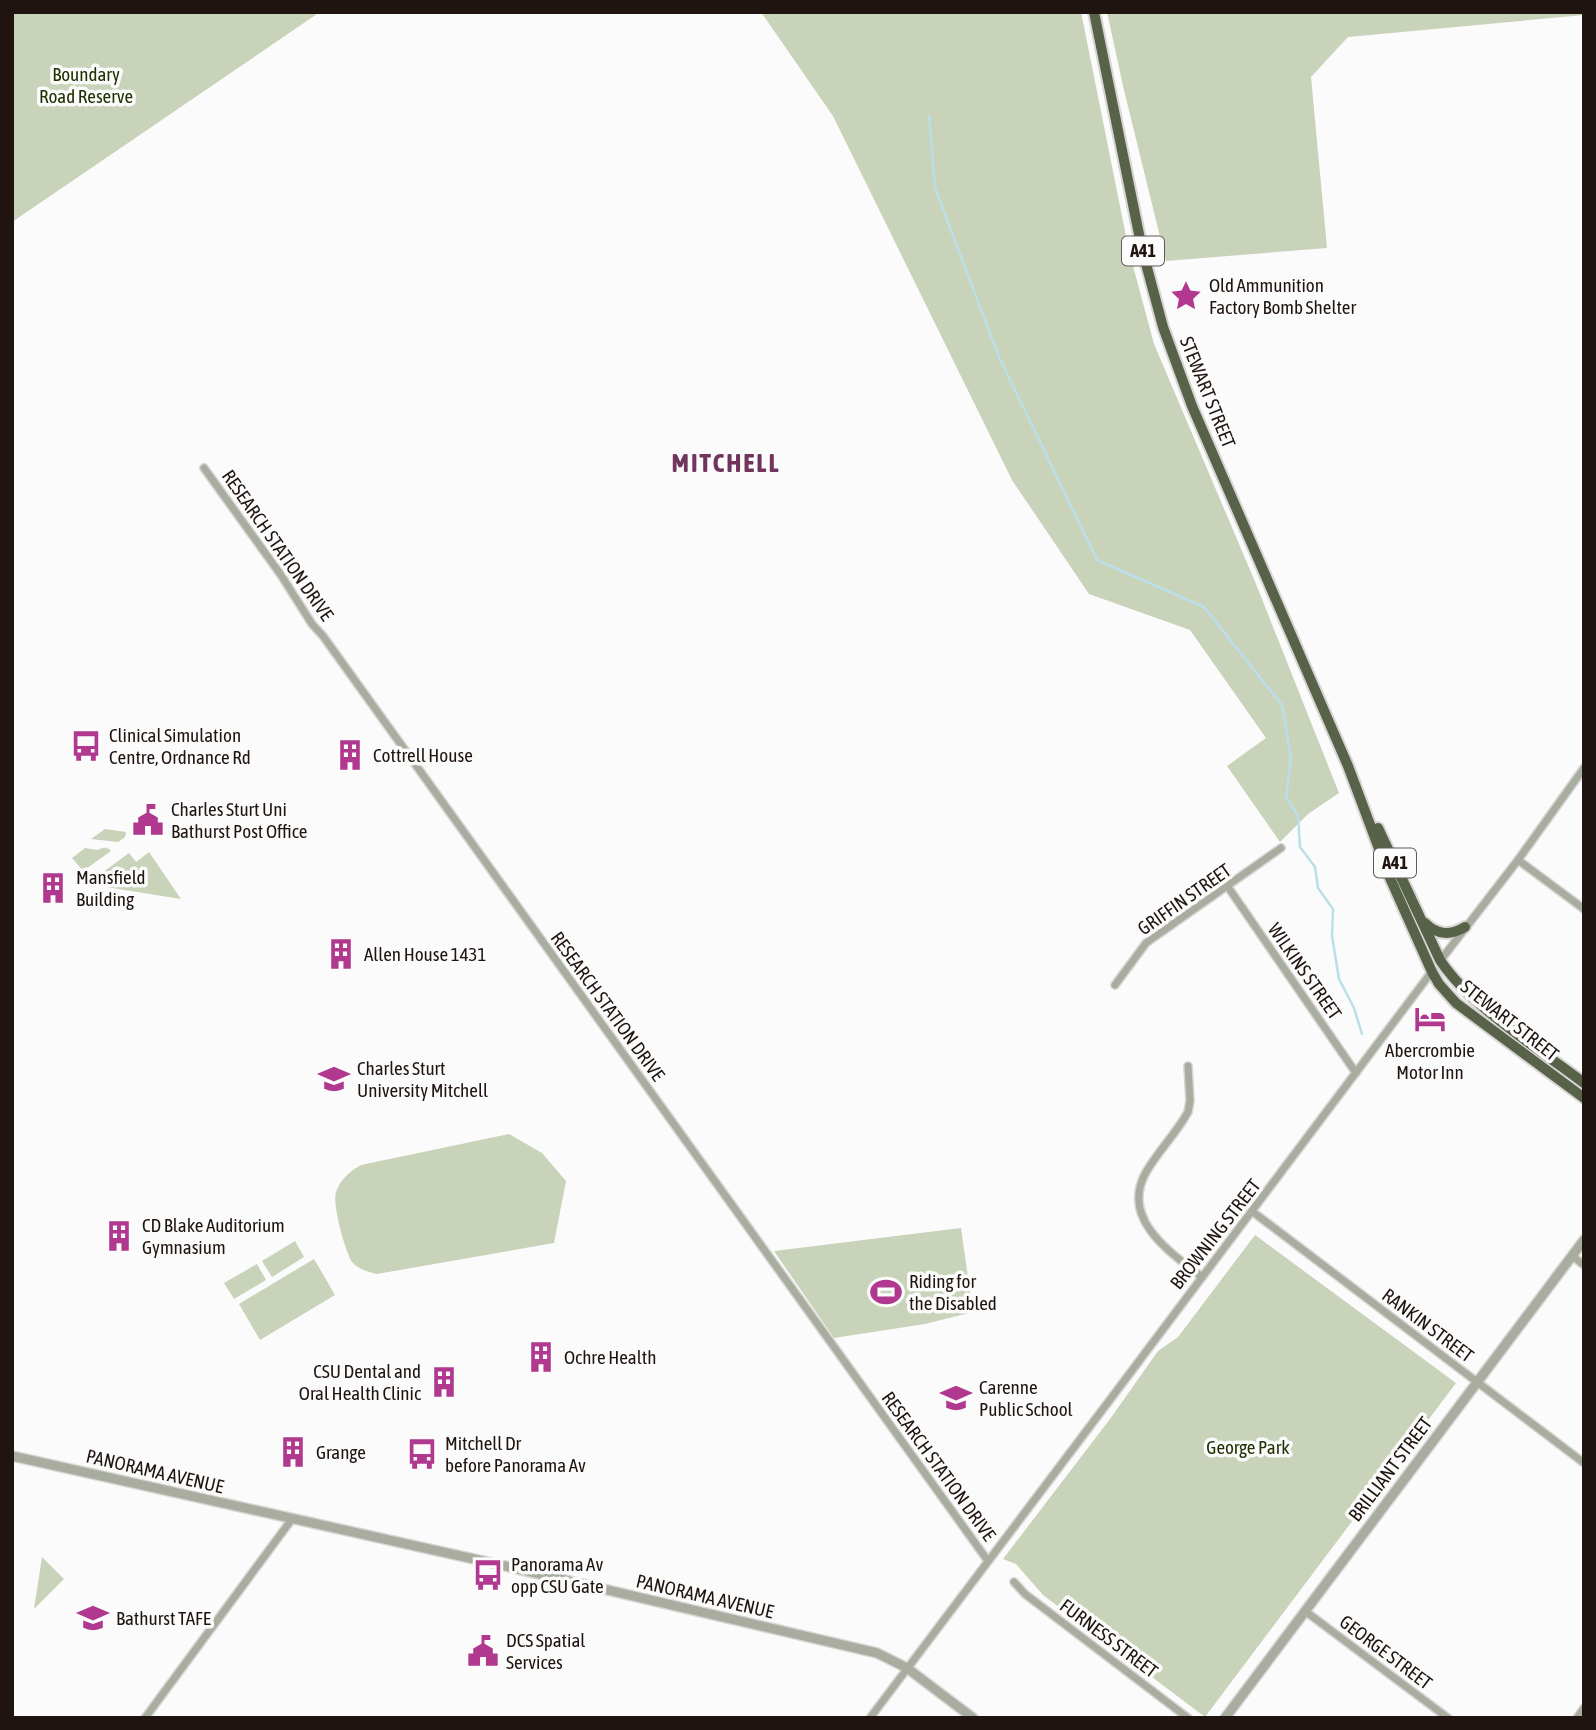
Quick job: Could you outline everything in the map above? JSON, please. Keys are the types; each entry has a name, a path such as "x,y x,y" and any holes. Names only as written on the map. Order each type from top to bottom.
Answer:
{"highway":[{"name":"STEWART STREET","path":"1094,12 1142,249 1163,327 1192,406 1348,766 1440,960 1452,978 1469,995 1584,1083"},
{"name":"STEWART STREET","path":"1348,766 1390,878 1439,984 1456,1003 1584,1098"},
{"path":"1417,912 1424,922 1438,932 1452,933 1465,928"}],"street":[{"name":"RESEARCH STATION DRIVE","path":"204,468 281,575 312,624 988,1561"},
{"name":"BROWNING STREET","path":"870,1718 1253,1212 1584,768"},
{"name":"GRIFFIN STREET","path":"1115,985 1146,943 1281,848"},
{"path":"1517,860 1584,909"},
{"name":"WILKINS STREET","path":"1228,887 1356,1073"},
{"path":"1188,1066 1188,1112 1144,1176 1139,1198 1140,1209 1151,1233 1202,1276"},
{"name":"RANKIN STREET","path":"1253,1212 1584,1463"},
{"name":"BRILLIANT STREET","path":"1225,1718 1584,1241"},
{"path":"1572,1256 1584,1265"},
{"name":"PANORAMA AVENUE","path":"12,1456 492,1563 877,1653 907,1668 972,1718"},
{"path":"145,1718 292,1520"},
{"name":"FURNESS STREET","path":"1014,1582 1025,1594 1188,1718"},
{"name":"GEORGE STREET","path":"1305,1611 1448,1718"},
{"path":"1577,1718 1584,1708"}],"green space":[{"name":"Boundary Road Reserve","path":"12,12 320,12 12,222"},
{"path":"761,12 1081,12 1129,251 1154,344 1256,584 1339,793 1308,814 1280,842 1227,766 1266,738 1190,630 1089,594 1012,480 833,116"},
{"path":"1107,12 1584,12 1584,15 1348,37 1311,77 1327,248 1166,261"},
{"path":"105,829 126,832 125,837 118,842 91,839"},
{"path":"85,848 106,848 111,851 83,871 72,858"},
{"path":"149,852 181,899 87,884 129,853 136,862"},
{"path":"509,1134 542,1153 566,1181 554,1243 377,1274 352,1262 340,1227 335,1198 340,1184 349,1173 361,1165"},
{"name":"Riding for the Disabled","path":"961,1228 973,1312 925,1324 834,1338 774,1251"},
{"name":"George Park","path":"1255,1235 1456,1383 1205,1717 1043,1595 1016,1564 1003,1559 1110,1419 1158,1351 1178,1337"},
{"path":"295,1241 304,1257 272,1277 262,1261"},
{"path":"314,1259 335,1295 260,1340 239,1304"},
{"path":"257,1264 266,1280 234,1299 224,1283"},
{"path":"42,1557 64,1579 34,1609"}],"waterway":[{"path":"929,116 935,188 999,357 1097,560 1204,607 1282,705 1291,758 1286,797 1298,816 1300,847 1315,867 1318,888 1333,909 1332,936 1339,979 1354,1008 1362,1034"}],"place":[{"name":"Old Ammunition Factory Bomb Shelter","path":"1186,296"},
{"name":"Clinical Simulation Centre, Ordnance Rd","path":"86,746"},
{"name":"Cottrell House","path":"350,755"},
{"name":"Charles Sturt Uni Bathurst Post Office","path":"148,820"},
{"name":"Mansfield Building","path":"53,888"},
{"name":"Allen House 1431","path":"341,954"},
{"name":"Abercrombie Motor Inn","path":"1430,1019"},
{"name":"Charles Sturt University Mitchell","path":"334,1079"},
{"name":"CD Blake Auditorium Gymnasium","path":"119,1236"},
{"name":"Riding for the Disabled","path":"886,1292"},
{"name":"Ochre Health","path":"541,1357"},
{"name":"CSU Dental and Oral Health Clinic","path":"444,1382"},
{"name":"Carenne Public School","path":"956,1398"},
{"name":"Grange","path":"293,1452"},
{"name":"Mitchell Dr before Panorama Av","path":"422,1454"},
{"name":"Panorama Av opp CSU Gate","path":"488,1575"},
{"name":"Bathurst TAFE","path":"93,1618"},
{"name":"DCS Spatial Services","path":"483,1651"}],"district":[{"name":"MITCHELL","path":"726,463"}]}
